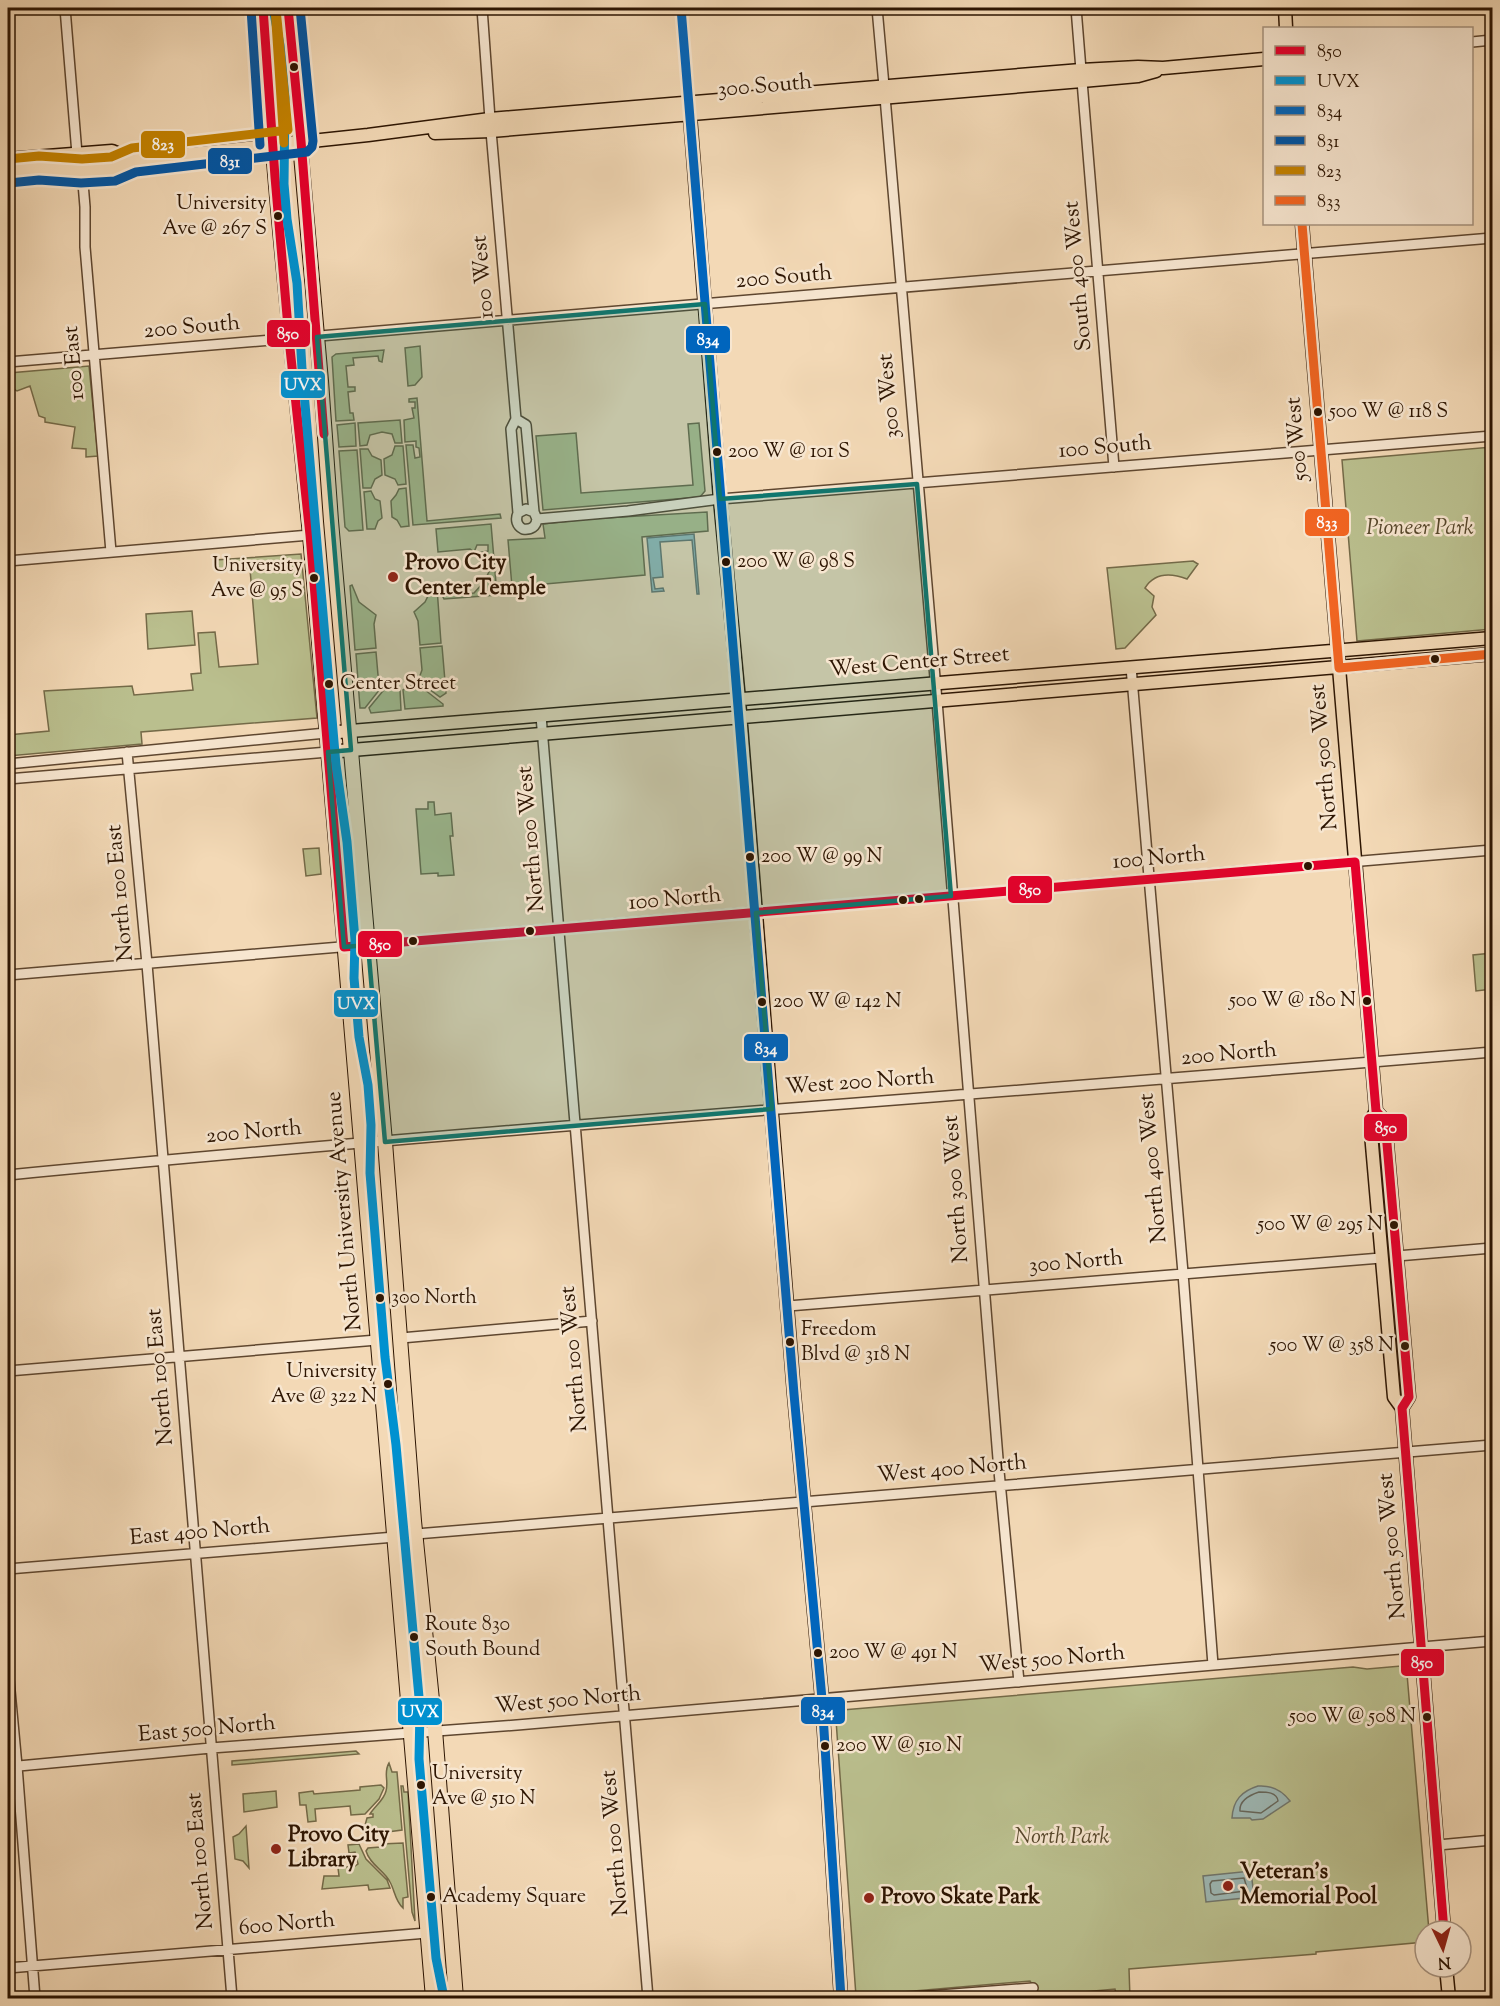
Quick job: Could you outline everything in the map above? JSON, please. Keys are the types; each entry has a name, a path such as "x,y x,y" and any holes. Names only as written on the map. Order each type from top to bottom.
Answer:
{"highway":[{"name":"North University Avenue","path":"263,8 289,339 310,535 433,1998"},
{"name":"North University Avenue","path":"288,8 456,1998"}],"main road":[{"path":"1285,8 1286,27"},
{"name":"300 South","path":"8,171 39,168 82,171 114,169 133,160 301,141 1082,76 1138,76 1163,68 1263,59"},
{"path":"689,109 822,1699 841,1998"},
{"name":"300 South","path":"8,159 112,151 133,160"},
{"name":"500 West","path":"1302,225 1337,650"},
{"name":"West Center Street","path":"351,741 543,734 740,718 1131,667 1492,638"},
{"name":"North 500 West","path":"1337,650 1376,1111 1370,1122 1381,1258 1394,1397 1402,1408 1443,1919"},
{"name":"West Center Street","path":"351,741 541,716 739,700 1132,685 1492,654"},
{"path":"327,743 351,741"},
{"path":"327,743 351,741"},
{"name":"North 500 West","path":"1376,1111 1385,1120 1397,1256 1409,1396 1402,1408"},
{"path":"1447,1979 1449,1998"}],"street":[{"path":"65,8 77,154"},
{"name":"100 West","path":"482,8 516,419"},
{"path":"681,8 689,109"},
{"name":"300 West","path":"877,8 936,692"},
{"name":"South 400 West","path":"1076,8 1114,467"},
{"path":"1491,8 1492,23"},
{"path":"1473,42 1492,40"},
{"name":"100 East","path":"82,171 85,247 111,552"},
{"name":"200 South","path":"8,362 1492,238"},
{"path":"516,419 526,425 536,515 535,526 531,529 523,529 517,524 511,429 516,419"},
{"name":"100 South","path":"536,515 628,511 720,499 1492,436"},
{"path":"518,513 526,509 536,515"},
{"path":"8,561 310,535"},
{"name":"North 400 West","path":"1131,667 1183,1274 1213,1665"},
{"name":"North 300 West","path":"936,692 1000,1485 1019,1682"},
{"name":"North 100 West","path":"541,716 648,1998"},
{"path":"8,764 127,752 327,743"},
{"path":"8,779 129,769 327,743"},
{"name":"North 100 East","path":"127,752 147,964 232,1998"},
{"name":"100 North","path":"8,975 1492,850"},
{"name":"200 North","path":"969,1095 1492,1052"},
{"name":"West 200 North","path":"574,1126 969,1095"},
{"name":"200 North","path":"8,1175 574,1126"},
{"path":"1397,1256 1492,1248"},
{"name":"300 North","path":"789,1306 985,1292 1381,1258"},
{"path":"401,1338 592,1321"},
{"path":"8,1371 376,1340"},
{"name":"West 400 North","path":"416,1534 1492,1445"},
{"name":"East 400 North","path":"8,1569 395,1537"},
{"name":"West 500 North","path":"410,1732 625,1716 1492,1641"},
{"path":"8,1669 12,1767 35,1998"},
{"name":"East 500 North","path":"12,1767 410,1732"},
{"path":"1438,1845 1492,1840"},
{"name":"600 North","path":"8,1968 427,1933"},
{"path":"901,1998 1033,1988"}],"highlighted area":[{"path":"705,304 720,499 917,484 951,896 756,913 772,1109 385,1142 368,945 344,947 328,752 351,750 317,337"}],"green space":[{"path":"420,346 422,377 415,385 408,386 405,348"},
{"path":"384,350 382,362 379,361 378,356 353,358 354,365 346,366 348,387 355,387 355,391 348,392 350,413 353,413 354,420 336,421 332,357 336,354"},
{"path":"89,366 98,456 86,457 86,449 72,448 75,427 45,422 45,418 39,416 30,386 17,391 11,387 9,373"},
{"path":"417,398 427,521 500,514 501,518 413,525 406,445 413,445 415,458 420,457 416,441 405,442 404,420 414,418 412,408 415,408 415,402 409,402 409,399"},
{"path":"400,420 402,443 395,443 392,434 382,432 370,435 367,445 360,446 358,423"},
{"path":"355,423 356,446 339,447 337,425"},
{"path":"699,423 705,491 700,497 543,510 536,436 576,433 581,493 693,485 688,424"},
{"path":"395,446 403,446 406,484 398,485 395,479 385,475 384,459 392,455"},
{"name":"Pioneer Park","path":"1492,447 1492,629 1357,641 1342,460"},
{"path":"360,449 368,449 372,456 381,460 382,475 375,479 371,488 363,488"},
{"path":"357,450 363,530 349,531 345,527 339,451"},
{"path":"406,488 409,526 401,527 392,517 391,501 399,489"},
{"path":"371,491 375,499 380,501 382,518 375,529 367,529 364,492"},
{"path":"707,512 708,531 642,537 645,575 512,587 508,540 545,538 543,524"},
{"path":"491,524 497,595 444,599 442,595 474,593 483,583 490,570 477,553 488,551 488,545 477,545 474,552 470,549 438,552 436,529"},
{"path":"301,554 317,718 141,732 142,744 8,756 8,735 49,731 44,691 132,686 134,695 193,690 191,674 201,673 198,633 215,632 219,667 258,664 250,569 216,571 215,560"},
{"path":"1193,561 1198,564 1187,579 1164,575 1149,583 1145,588 1154,596 1152,607 1156,615 1125,648 1116,649 1107,568"},
{"path":"352,585 359,602 376,615 374,624 376,648 355,650 350,586"},
{"path":"432,588 437,588 441,643 420,645 418,621 414,612 425,602"},
{"path":"192,611 195,645 148,649 146,614"},
{"path":"442,646 446,693 440,697 418,681 422,670 420,648"},
{"path":"376,652 378,675 384,684 365,708 360,708 356,654"},
{"path":"416,683 443,706 405,709 403,690"},
{"path":"387,686 400,690 401,710 371,713 369,708"},
{"path":"428,802 434,802 435,815 451,813 453,836 450,836 454,875 421,874 416,809 428,809"},
{"path":"319,848 321,874 306,876 303,849"},
{"path":"1492,953 1492,989 1476,991 1473,955"},
{"name":"North Park","path":"1401,1666 1407,1674 1428,1919 1413,1919 1413,1943 1316,1952 1316,1954 1129,1969 1130,1998 1117,1998 1115,1989 1040,1996 1030,1981 856,1996 836,1720 837,1714 842,1710 1353,1667 1367,1669"},
{"path":"356,1751 359,1754 232,1765 232,1761"},
{"path":"389,1763 392,1772 397,1772 402,1830 380,1833 378,1831 365,1832 367,1818 373,1817 373,1814 370,1814 385,1794 386,1770"},
{"path":"381,1785 384,1788 379,1799 365,1814 351,1815 350,1806 315,1809 316,1821 308,1822 306,1805 300,1805 299,1793 360,1790 360,1787"},
{"path":"401,1786 404,1792 408,1792 415,1921 412,1912"},
{"path":"276,1791 277,1807 244,1812 243,1794"},
{"path":"246,1826 249,1868 243,1861 235,1859 233,1837"},
{"path":"403,1843 408,1897 403,1898 403,1908 398,1902 392,1885 366,1851 368,1848 380,1847 381,1844"},
{"path":"359,1844 366,1859 387,1880 390,1888 369,1890 368,1885 322,1889 324,1876 339,1876 338,1868 358,1864 355,1852 349,1853 348,1845"}],"water":[{"path":"694,534 699,594 697,594 692,540 660,542 663,577 653,578 655,589 663,588 664,591 652,592 647,538"},
{"path":"1258,1786 1276,1789 1290,1801 1263,1819 1232,1818 1234,1806 1239,1797"},
{"name":"Veteran's Memorial Pool","path":"1251,1871 1254,1897 1206,1902 1203,1876"}],"transit line":[{"name":"850","path":"263,8 275,177 289,339 310,535 344,947 1355,862"},
{"name":"UVX","path":"273,8 280,45 285,98 284,184 297,283 302,369 336,765 347,842 355,940 354,978 359,1037 368,1085 371,1125 370,1173 385,1357 396,1445 420,1708 419,1759 436,1958 444,1998"},
{"name":"823","path":"275,8 284,143"},
{"name":"850","path":"288,8 324,434"},
{"name":"831","path":"9,183 39,180 81,183 115,181 136,172 307,152 312,147 313,141 300,8"},
{"name":"834","path":"681,8 794,1394 822,1699 841,1998"},
{"name":"831","path":"251,9 260,145"},
{"name":"823","path":"8,159 39,156 82,159 111,157 132,148 288,130 276,9"},
{"name":"833","path":"1302,225 1339,668 1492,654"},
{"name":"850","path":"1355,862 1376,1111 1385,1121 1409,1397 1402,1408 1443,1919"}],"place":[{"name":"University Ave @ 267 S","path":"278,216"},
{"name":"500 W @ 118 S","path":"1318,412"},
{"name":"200 W @ 101 S","path":"717,452"},
{"name":"200 W @ 98 S","path":"726,562"},
{"name":"Provo City Center Temple","path":"393,577"},
{"name":"University Ave @ 95 S","path":"314,578"},
{"name":"Center Street","path":"329,684"},
{"name":"200 W @ 99 N","path":"750,857"},
{"name":"500 W @ 180 N","path":"1367,1001"},
{"name":"200 W @ 142 N","path":"762,1002"},
{"name":"500 W @ 295 N","path":"1394,1225"},
{"name":"300 North","path":"380,1298"},
{"name":"Freedom Blvd @ 318 N","path":"790,1342"},
{"name":"500 W @ 358 N","path":"1405,1346"},
{"name":"University Ave @ 322 N","path":"388,1384"},
{"name":"Route 830 South Bound","path":"414,1637"},
{"name":"200 W @ 491 N","path":"818,1653"},
{"name":"500 W @ 508 N","path":"1427,1717"},
{"name":"200 W @ 510 N","path":"825,1746"},
{"name":"University Ave @ 510 N","path":"421,1785"},
{"name":"Provo City Library","path":"276,1849"},
{"name":"Veteran's Memorial Pool","path":"1228,1886"},
{"name":"Academy Square","path":"431,1897"},
{"name":"Provo Skate Park","path":"869,1898"}]}
